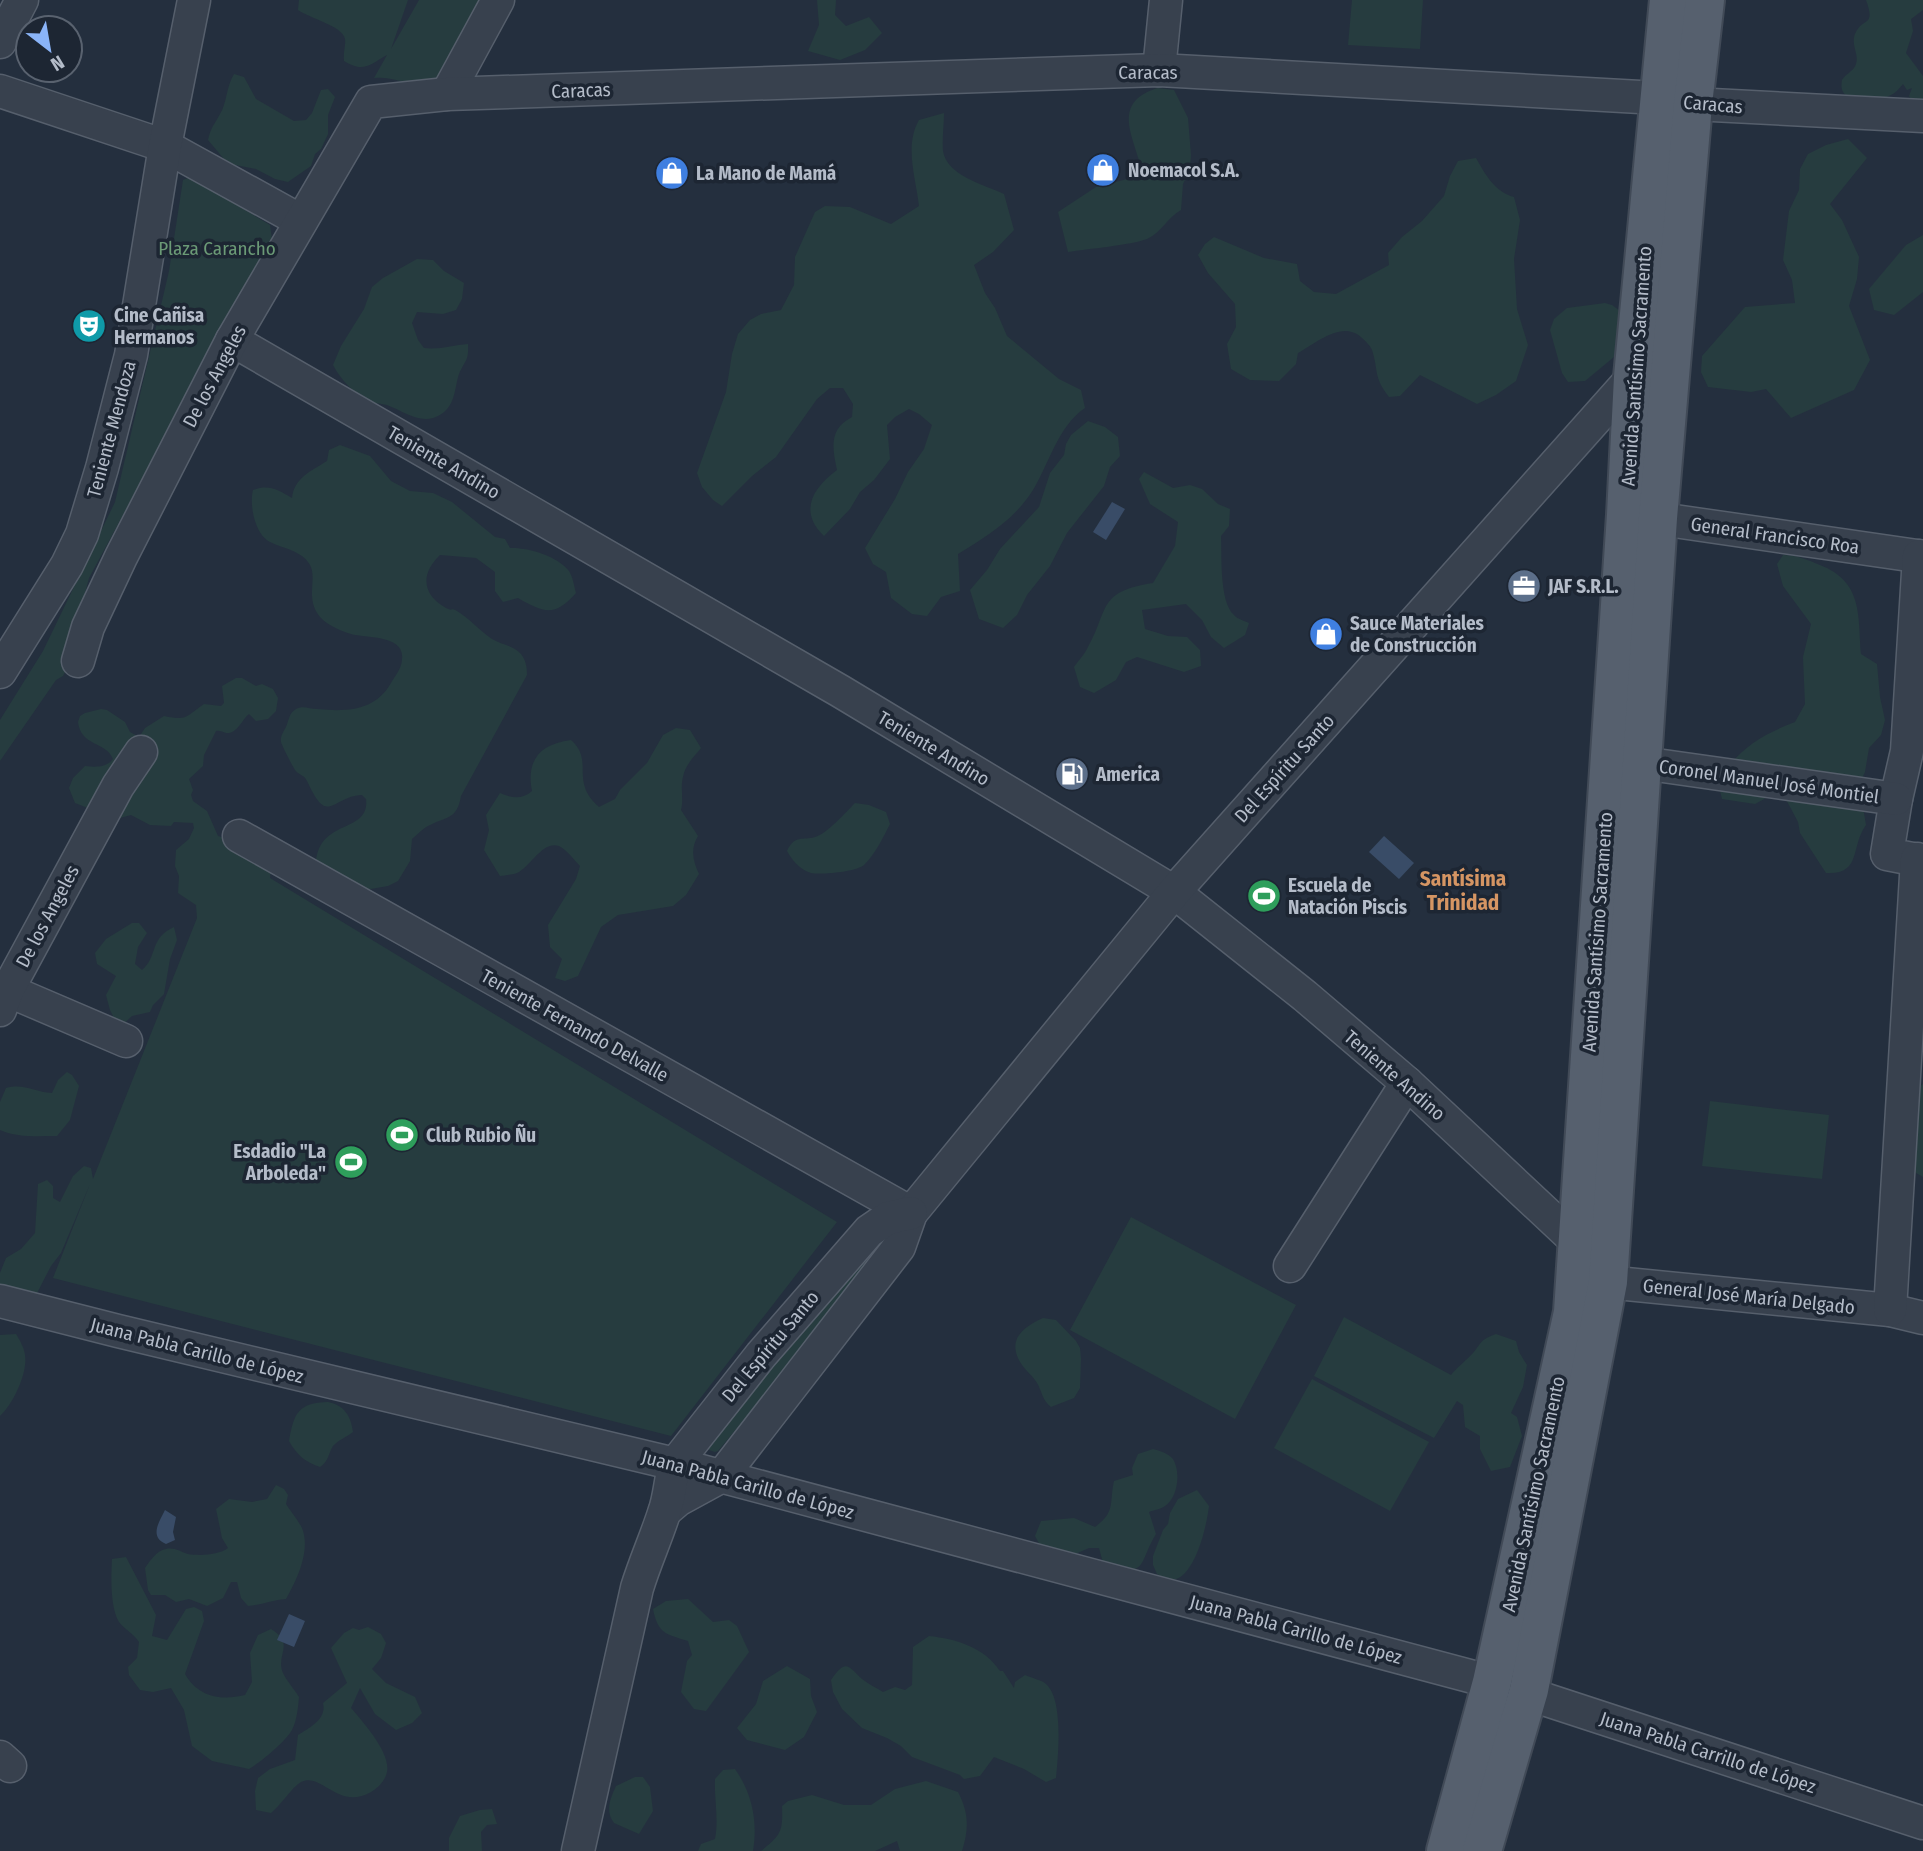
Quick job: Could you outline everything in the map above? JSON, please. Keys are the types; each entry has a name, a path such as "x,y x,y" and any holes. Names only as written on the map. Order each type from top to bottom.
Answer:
{"main road":[{"name":"Avenida Santísimo Sacramento","path":"1591,1280 1576,1241 1642,516 1673,335 1676,102 1669,0"},
{"name":"Avenida Santísimo Sacramento","path":"1482,1851 1573,1312 1591,1280 1642,762 1642,516 1633,377 1676,102 1705,0"},
{"name":"Avenida Santísimo Sacramento","path":"1446,1851 1510,1687"}],"street":[{"path":"0,42 22,0"},
{"name":"Teniente Mendoza","path":"6,658 67,565 82,534 102,468 131,355 165,146 194,0"},
{"path":"447,94 498,0"},
{"path":"1159,70 1166,0"},
{"name":"Caracas","path":"372,102 447,94 1159,70 1923,116"},
{"path":"0,91 165,146 301,221"},
{"name":"De los Angeles","path":"78,661 88,627 121,557 232,340 372,102"},
{"name":"Del Espíritu Santo","path":"665,1511 678,1500 722,1476 899,1247 911,1213 1174,892 1673,335"},
{"name":"Teniente Andino","path":"232,340 840,691 1174,892 1305,996 1407,1083 1576,1241"},
{"name":"General Francisco Roa","path":"1642,516 1921,556"},
{"path":"82,534 121,557"},
{"path":"1890,1310 1909,858 1896,799 1907,751 1921,556"},
{"name":"De los Angeles","path":"2,996 118,786 141,752"},
{"name":"Coronel Manuel José Montiel","path":"1642,762 1896,799"},
{"name":"Teniente Fernando Delvalle","path":"239,836 911,1213"},
{"path":"2,996 125,1041"},
{"path":"1290,1266 1407,1083"},
{"name":"Del Espíritu Santo","path":"578,1851 637,1588 650,1546 665,1511 675,1464 761,1355 861,1239 888,1218 911,1213"},
{"name":"General José María Delgado","path":"1591,1280 1890,1310 1923,1318"},
{"name":"Juana Pabla Carillo de López","path":"0,1301 722,1476 1510,1687"},
{"name":"Juana Pabla Carrillo de López","path":"1510,1687 1923,1822"}],"green space":[{"path":"299,0 408,0 391,49 419,0 481,0 441,75 434,81 418,84 374,78 387,55 362,67 344,61 343,34 298,10"},
{"path":"817,0 836,0 835,15 846,26 869,17 882,33 865,50 840,60 808,51 819,25"},
{"path":"1352,0 1423,0 1420,49 1348,45"},
{"path":"1866,0 1923,0 1923,10 1911,19 1913,31 1906,53 1923,76 1923,100 1913,102 1909,96 1912,88 1907,90 1903,84 1891,95 1875,99 1856,98 1843,92 1842,80 1856,64 1855,34 1870,15"},
{"path":"234,74 244,77 256,99 294,121 306,120 312,113 321,90 328,89 335,97 328,115 328,134 321,149 315,154 311,166 288,182 275,179 256,169 235,165 224,159 208,140"},
{"path":"1158,88 1174,90 1188,118 1190,169 1183,184 1181,210 1147,239 1068,252 1058,212 1096,187 1131,178 1141,167 1130,131 1130,110 1135,101"},
{"path":"944,113 943,151 946,160 959,173 1004,194 1014,230 993,252 974,265 985,293 1007,336 1059,379 1081,390 1085,408 1061,435 1026,501 1009,519 958,554 960,591 941,597 927,616 912,614 891,598 886,572 873,564 865,548 924,449 932,425 919,414 909,409 887,425 890,459 874,480 860,492 850,509 824,536 816,527 810,509 815,492 837,470 834,439 839,427 852,417 853,404 843,388 830,388 817,399 776,457 722,506 702,487 697,473 726,392 738,334 750,320 761,314 781,310 794,285 795,257 815,212 825,206 850,207 891,224 919,206 912,162 912,140 919,120"},
{"path":"1848,139 1867,158 1830,204 1842,220 1859,257 1857,279 1849,306 1870,360 1854,390 1791,418 1766,389 1751,392 1708,387 1701,372 1702,356 1745,307 1795,303 1792,280 1783,260 1789,211 1799,190 1800,169 1808,154 1826,145"},
{"path":"1476,158 1496,187 1514,197 1520,220 1514,259 1517,309 1528,345 1516,381 1477,404 1420,375 1400,396 1389,397 1378,379 1372,350 1362,338 1347,331 1321,339 1298,353 1296,364 1279,381 1250,380 1231,369 1227,344 1236,327 1235,304 1208,273 1198,255 1205,244 1214,237 1264,258 1297,264 1300,281 1314,292 1336,294 1389,265 1388,253 1444,196 1458,161"},
{"name":"Plaza Carancho","path":"190,177 270,225 272,239 89,578 80,612 80,642 63,676 56,680 0,761 0,720 43,651 115,502 169,271 183,180"},
{"path":"1923,235 1923,292 1894,315 1874,310 1869,289 1906,245"},
{"path":"417,259 433,260 444,271 464,283 462,299 456,310 443,314 417,312 412,323 418,340 424,348 468,344 467,357 451,403 438,416 425,419 366,400 347,385 333,365 341,346 364,309 372,287"},
{"path":"1605,303 1632,320 1620,352 1585,381 1568,382 1562,373 1550,330 1554,319 1567,308"},
{"path":"1088,421 1105,427 1118,437 1120,456 1110,467 1104,486 1067,533 1050,566 1027,595 1017,615 1003,628 979,619 970,590 1000,549 1039,507 1050,473 1064,455 1071,435"},
{"path":"340,445 370,456 391,481 410,491 433,493 452,502 495,537 505,539 510,548 533,551 558,561 569,571 576,593 562,606 542,609 518,598 503,602 495,591 495,572 476,558 440,555 429,569 427,583 432,596 446,608 461,614 492,639 518,651 525,662 527,675 454,813 427,826 412,839 410,861 398,881 388,886 365,890 316,862 319,848 326,839 360,817 365,810 366,799 362,795 332,806 321,804 306,779 295,770 281,738 291,715 299,708 359,708 377,699 400,669 401,651 391,642 348,633 323,620 314,606 312,571 307,560 270,542 260,533 254,519 252,503 253,490 259,488 273,489 292,498 300,480 327,461 329,450"},
{"path":"1144,472 1173,488 1190,485 1202,489 1218,504 1230,509 1229,526 1221,536 1224,589 1229,609 1237,618 1249,623 1245,635 1224,648 1211,637 1202,620 1186,604 1142,610 1145,629 1168,636 1187,637 1200,650 1201,666 1184,672 1137,657 1126,662 1116,680 1094,693 1080,687 1074,667 1087,649 1107,604 1122,591 1153,583 1175,546 1178,522 1150,504 1139,479"},
{"path":"1783,555 1820,565 1844,581 1856,601 1861,654 1877,664 1885,720 1881,735 1869,748 1865,772 1859,784 1866,825 1854,858 1845,869 1837,872 1826,873 1800,833 1798,822 1781,790 1755,804 1722,799 1717,779 1751,744 1795,722 1805,704 1803,657 1811,624 1783,586 1777,564"},
{"name":"Club Rubio Ñu","path":"236,678 273,689 278,698 276,711 268,719 256,721 249,714 234,731 216,731 204,755 203,766 189,779 193,801 207,811 218,836 271,869 270,878 837,1222 671,1436 53,1278 90,1184 61,1253 35,1297 0,1291 0,1273 6,1258 21,1249 35,1233 38,1184 47,1180 53,1186 53,1198 60,1202 73,1176 84,1166 91,1168 93,1179 197,918 196,905 178,893 179,876 175,866 176,850 189,839 194,828 193,823 150,825 131,815 116,819 75,803 69,788 73,778 85,766 104,765 113,759 105,749 84,736 78,722 80,716 101,709 107,710 125,722 130,732 139,737 145,728 164,716 182,718 204,704 221,706 224,703 222,686"},
{"path":"676,728 690,730 701,748 684,773 681,810 698,836 693,855 699,874 686,895 673,906 618,915 601,927 578,976 565,981 555,978 562,959 550,947 548,925 576,879 580,866 565,850 553,845 542,850 517,873 500,876 484,850 489,830 486,815 500,793 516,797 532,791 531,771 538,755 551,745 571,740 581,756 585,789 599,807 615,799 620,790 647,763 663,735"},
{"path":"855,803 886,812 890,824 868,861 854,869 830,873 811,873 800,867 787,851 793,842 825,832"},
{"path":"132,923 139,923 147,933 138,947 135,964 142,970 166,931 174,927 177,940 170,959 164,994 150,1012 132,1016 119,1028 106,995 116,976 97,964 95,953 106,939"},
{"path":"67,1072 79,1086 70,1120 57,1136 21,1135 0,1130 0,1102 6,1088 24,1087 52,1093 58,1080"},
{"path":"1923,1084 1923,1177 1889,1157 1887,1108"},
{"path":"1710,1101 1829,1115 1822,1179 1702,1166"},
{"path":"1131,1217 1296,1305 1235,1419 1070,1330"},
{"path":"882,1235 891,1242 718,1451 709,1450 708,1444"},
{"path":"1344,1317 1451,1375 1487,1338 1496,1334 1516,1341 1527,1365 1523,1387 1511,1413 1517,1417 1522,1436 1510,1467 1491,1471 1480,1449 1480,1436 1465,1427 1463,1405 1457,1401 1434,1438 1314,1376"},
{"path":"1043,1318 1056,1320 1076,1341 1081,1359 1080,1388 1074,1398 1051,1407 1022,1365 1015,1349 1022,1331"},
{"path":"16,1334 24,1352 24,1370 14,1396 0,1416 0,1335"},
{"path":"1312,1379 1429,1442 1390,1511 1274,1448"},
{"path":"328,1402 346,1412 353,1432 333,1446 327,1460 320,1467 302,1457 289,1441 299,1411 310,1405"},
{"path":"1153,1449 1173,1459 1177,1484 1169,1502 1149,1512 1156,1534 1141,1565 1129,1571 1105,1570 1099,1548 1089,1548 1073,1555 1042,1549 1035,1536 1041,1521 1074,1518 1095,1527 1109,1512 1114,1481 1133,1475 1132,1468 1138,1454"},
{"path":"276,1485 288,1495 286,1504 302,1528 305,1546 302,1565 286,1599 248,1606 241,1598 237,1582 231,1582 223,1598 207,1606 189,1599 176,1602 165,1595 151,1595 145,1568 156,1554 162,1550 175,1549 188,1554 215,1554 228,1548 222,1538 216,1509 229,1499 252,1502 267,1499"},
{"path":"1197,1490 1209,1506 1199,1548 1194,1560 1181,1576 1173,1580 1167,1579 1157,1574 1153,1556 1178,1499"},
{"path":"126,1557 156,1615 152,1636 167,1640 186,1609 194,1607 202,1611 204,1621 185,1674 196,1688 203,1692 219,1697 245,1695 252,1682 250,1653 258,1635 271,1629 282,1640 284,1645 281,1667 299,1697 296,1718 292,1730 284,1740 249,1769 212,1761 192,1746 184,1710 171,1688 153,1692 140,1690 129,1675 128,1667 137,1658 139,1642 116,1616 111,1582 112,1559"},
{"path":"688,1599 713,1622 729,1620 737,1626 749,1652 706,1711 694,1709 681,1692 687,1661 692,1655 688,1641 664,1632 657,1624 653,1609 666,1601"},
{"path":"368,1627 381,1634 386,1643 381,1658 372,1669 386,1683 415,1697 422,1713 412,1723 396,1730 375,1714 360,1688 351,1708 375,1738 385,1756 387,1772 383,1781 371,1792 359,1797 349,1797 309,1780 294,1788 271,1813 256,1810 255,1791 258,1778 270,1769 295,1760 298,1735 320,1718 324,1709 323,1703 347,1683 331,1648 344,1633 353,1628 359,1630"},
{"path":"929,1636 949,1639 978,1650 1003,1671 1014,1688 1015,1682 1025,1675 1046,1684 1052,1692 1058,1715 1056,1778 1046,1782 1024,1769 994,1757 980,1776 964,1779 960,1775 912,1757 901,1746 862,1728 842,1709 833,1692 831,1680 840,1669 847,1666 864,1681 883,1692 895,1687 905,1690 912,1685 913,1647"},
{"path":"787,1666 810,1679 811,1696 817,1712 804,1737 785,1750 747,1740 737,1728 756,1704 763,1681"},
{"path":"735,1769 746,1788 752,1808 755,1829 753,1851 698,1851 701,1844 715,1839 715,1779 723,1770"},
{"path":"635,1777 643,1777 650,1787 653,1811 639,1834 614,1823 609,1809 616,1786"},
{"path":"926,1781 958,1792 967,1821 962,1851 900,1851 897,1841 875,1851 761,1851 779,1832 782,1806 788,1801 812,1795 844,1805 871,1805 895,1789"},
{"path":"492,1809 497,1824 487,1825 481,1832 482,1851 449,1851 449,1838 460,1816"}],"water":[{"path":"1112,502 1125,509 1106,540 1093,532"},
{"path":"1384,836 1414,863 1399,879 1369,852"},
{"path":"165,1510 176,1517 173,1532 175,1540 166,1544 157,1533"},
{"path":"289,1614 305,1621 294,1647 277,1640"}],"place":[{"name":"Noemacol S.A.","path":"1103,170"},
{"name":"La Mano de Mamá","path":"672,173"},
{"name":"Cine Cañisa Hermanos","path":"89,326"},
{"name":"JAF S.R.L.","path":"1524,586"},
{"name":"Sauce Materiales de Construcción","path":"1326,634"},
{"name":"America","path":"1072,774"},
{"name":"Escuela de Natación Piscis","path":"1264,896"},
{"name":"Club Rubio Ñu","path":"402,1135"},
{"name":"Esdadio \"La Arboleda\"","path":"351,1162"}],"district":[{"name":"Santísima Trinidad","path":"1463,891"}]}
